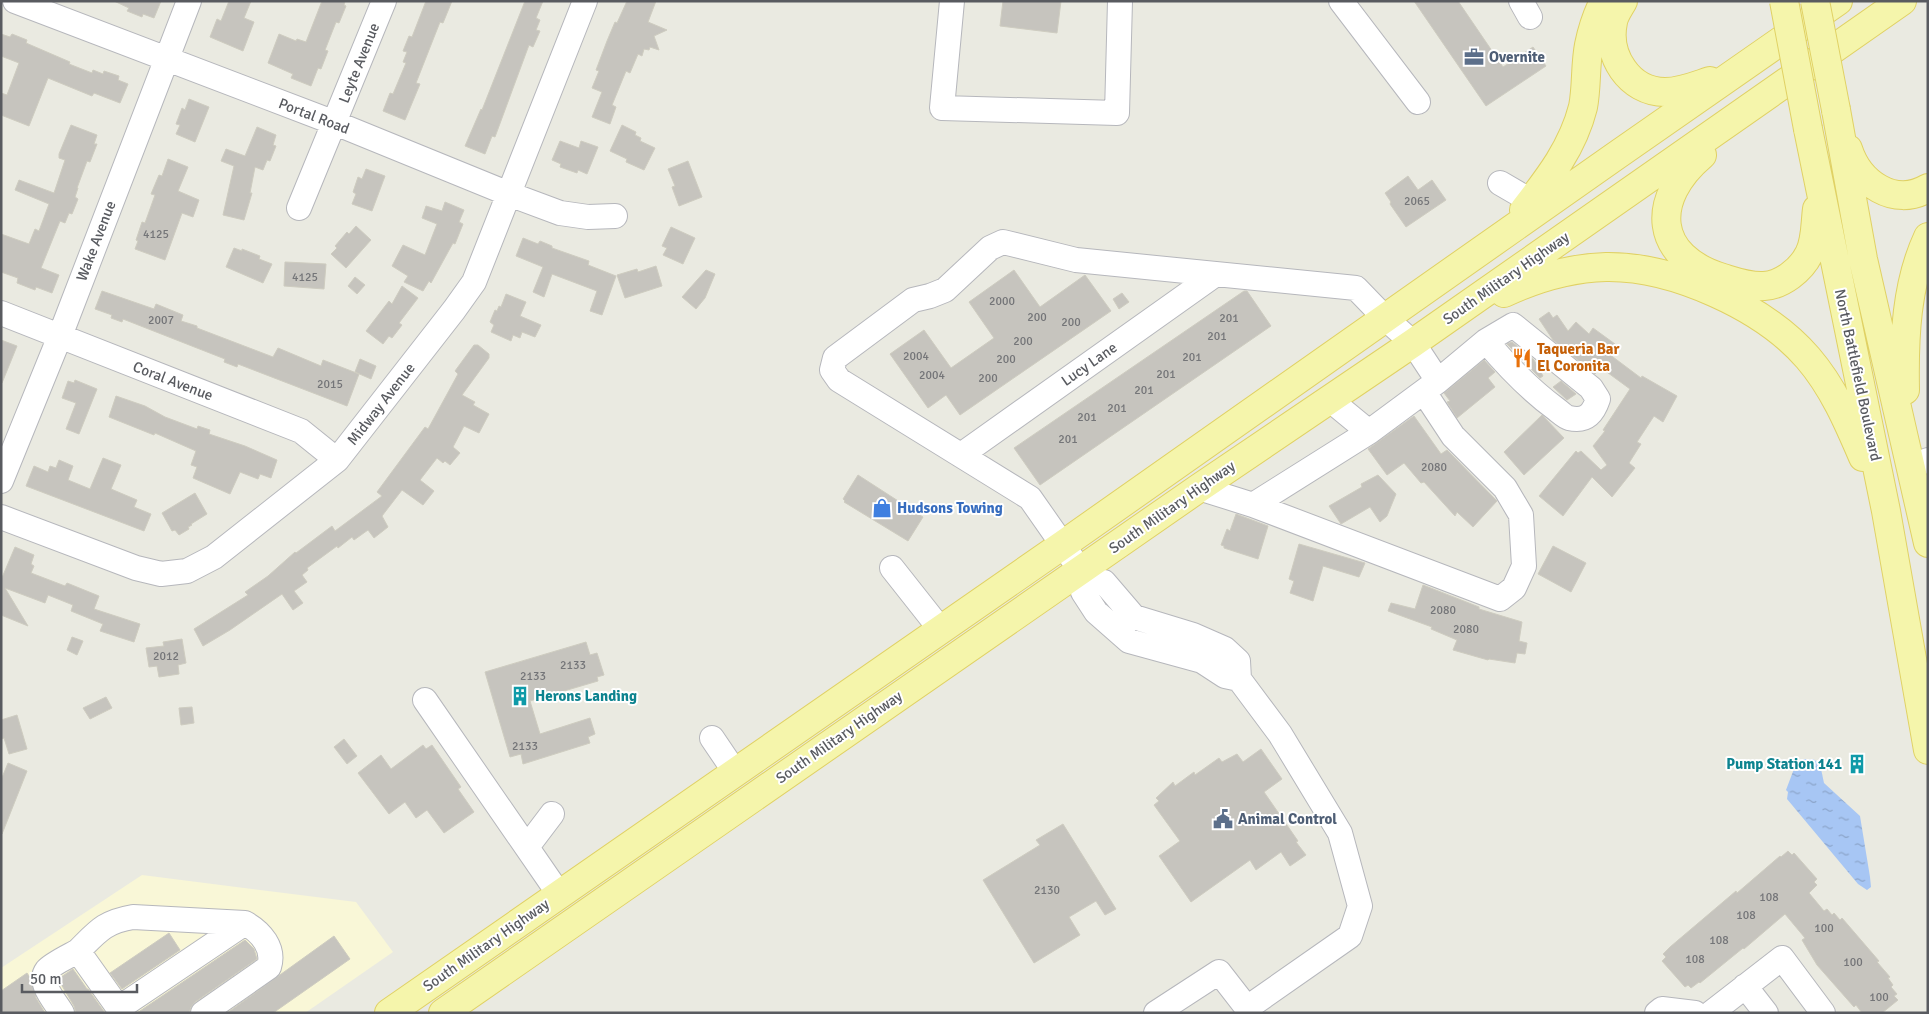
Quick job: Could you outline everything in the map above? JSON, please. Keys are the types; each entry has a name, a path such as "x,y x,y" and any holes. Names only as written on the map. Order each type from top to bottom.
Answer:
{"main road":[{"path":"1505,233 1560,163 1574,135 1583,106 1589,46 1596,17 1604,1"},
{"path":"1622,1 1613,21 1611,40 1616,60 1628,76 1644,88 1664,93 1683,90 1713,80 1768,50"},
{"name":"North Battlefield Boulevard","path":"1784,1 1808,129 1886,511 1902,611 1928,750"},
{"name":"North Battlefield Boulevard","path":"1815,1 1863,259 1915,457 1928,543"},
{"name":"South Military Highway","path":"389,1013 941,630 1838,1"},
{"name":"South Military Highway","path":"443,1013 1084,576 1199,488 1413,342 1902,1"},
{"path":"1846,40 1923,1"},
{"path":"1776,90 1688,167 1676,183 1668,201 1666,218 1669,235 1677,251 1689,263 1717,276 1746,285 1765,286 1782,281 1798,270 1809,254 1816,220 1817,173"},
{"path":"1836,110 1849,153 1861,175 1876,188 1890,194 1905,196 1920,193 1928,188"},
{"path":"1902,611 1910,555 1898,496 1915,457 1904,349 1909,301 1920,256 1928,237"},
{"path":"1413,342 1526,282 1566,271 1606,267 1636,269 1665,275 1694,285 1725,298 1755,314 1782,334 1807,357 1826,381 1842,409 1886,511"}],"street":[{"name":"Portal Road","path":"15,1 335,123 560,213 588,217 615,216"},
{"name":"Wake Avenue","path":"1,480 60,336 165,59 189,1"},
{"name":"Leyte Avenue","path":"299,208 384,1"},
{"name":"Midway Avenue","path":"1,517 136,568 162,574 187,571 214,557 337,460 474,282 585,1"},
{"path":"952,1 942,108 1117,113 1120,1"},
{"path":"1340,1 1418,102"},
{"path":"1521,1 1530,17 1539,1"},
{"path":"1500,183 1531,201"},
{"path":"1156,1013 1219,972 1243,1010 1350,936 1360,906 1340,833 1280,734 1239,678 1225,676 1202,661 1129,641 1096,612 1083,592 1084,576 1064,544 1030,498 839,380 832,370 835,358 913,300 945,290 990,248 1003,242 1076,260 1356,288 1385,318 1413,342 1452,436 1505,488 1521,515 1524,566 1514,588 1500,599 1253,505 1199,488"},
{"name":"Lucy Lane","path":"961,455 1216,274"},
{"name":"Coral Avenue","path":"1,313 301,431 337,460"},
{"path":"1253,505 1368,432 1431,386 1486,341 1512,325 1591,388 1598,400 1594,411 1582,419 1568,418 1529,387 1509,368 1486,341"},
{"path":"1329,400 1368,432"},
{"path":"892,568 941,630"},
{"path":"425,700 559,894"},
{"path":"712,738 735,772"},
{"path":"527,847 552,814"},
{"path":"62,1013 47,989 44,978 48,969 78,951 102,927 117,920 133,917 245,923 256,929 270,950 272,958 269,967 203,1013"},
{"path":"78,951 120,1011 245,923"},
{"path":"1711,1013 1782,958 1823,1013"},
{"path":"1745,986 1766,1013"},
{"path":"1657,1013 1662,1009 1695,1013"}],"shaded area":[{"path":"142,875 356,902 393,952 305,1013 1,1013 1,968"}],"water":[{"path":"1813,759 1822,765 1824,783 1860,816 1871,887 1867,890 1858,884 1787,799 1788,792 1786,790 1797,761"}],"building":[{"path":"114,1 161,1 154,18 143,14 142,17 127,11 129,8"},
{"path":"229,1 251,1 244,18 254,22 243,51 210,37 217,19 221,21"},
{"path":"322,1 345,1 344,5 346,6 339,23 336,22 325,50 328,51 321,69 318,68 311,86 291,78 293,74 268,63 279,34 296,41 297,39 306,42"},
{"path":"426,1 452,1 443,23 440,22 416,83 420,84 405,120 383,111 390,93 393,94 406,63 403,62 407,52 403,51 409,36 412,37"},
{"path":"525,1 543,1 536,18 540,20 536,30 540,31 533,47 529,45 495,137 492,136 485,154 465,146 482,110"},
{"path":"627,1 656,1 648,22 667,30 654,36 659,50 650,47 649,50 644,49 642,56 638,54 630,73 626,71 612,105 616,107 610,124 592,117 602,92 592,88 599,71 596,70 607,41"},
{"path":"1003,1 1061,1 1057,33 1000,26"},
{"name":"Overnite","path":"1414,1 1458,1 1503,67 1533,47 1546,66 1486,106"},
{"path":"1,34 10,37 12,34 27,40 26,43 92,73 93,70 103,74 104,71 119,76 118,80 128,84 120,103 94,93 92,96 48,78 29,126 1,115 1,93 7,95 19,63 1,56"},
{"path":"189,99 209,107 195,142 176,134 180,125 176,124 182,108 185,110"},
{"path":"71,125 97,135 94,144 97,144 90,162 87,161 77,188 75,197 78,199 72,214 69,213 65,223 60,221 41,268 59,275 52,293 36,287 35,290 17,283 18,278 1,272 1,234 29,244 35,229 39,231 49,204 15,190 19,180 54,193 65,160 59,158 59,154"},
{"path":"622,125 636,132 635,135 641,138 640,141 655,148 644,170 626,162 627,159 610,151"},
{"path":"257,127 276,135 273,145 276,146 270,161 267,160 263,170 255,167 250,193 252,193 244,220 223,215 234,166 221,161 226,149 245,156"},
{"path":"560,141 579,148 581,141 598,147 587,174 578,170 577,173 560,167 561,164 552,160"},
{"path":"168,159 188,167 178,191 199,200 193,217 182,213 165,260 135,249 142,222 145,223 155,195 151,194 159,175 162,176"},
{"path":"688,161 702,197 679,206 672,187 675,186 668,169"},
{"path":"366,169 385,176 372,211 352,204 356,194 353,192 358,177 362,179"},
{"path":"1408,176 1418,190 1432,180 1446,200 1406,227 1390,204 1391,202 1385,193"},
{"path":"445,202 464,210 459,222 463,224 455,244 453,243 431,283 429,281 423,291 404,282 408,276 392,266 403,245 425,255 437,224 422,218 426,206 442,211"},
{"path":"356,226 371,240 346,268 331,254 347,232 349,234"},
{"path":"671,227 695,238 683,264 663,255 667,248 662,246"},
{"path":"523,238 538,244 540,241 552,246 552,248 589,261 588,265 616,276 602,315 590,311 597,291 552,274 544,297 533,292 543,267 516,256"},
{"path":"234,248 260,256 259,259 272,264 263,283 226,267"},
{"path":"285,262 326,264 324,289 284,286"},
{"path":"656,266 662,286 625,298 617,275 637,269 638,272"},
{"path":"706,270 715,274 705,298 696,309 682,297"},
{"path":"1014,270 1040,307 1085,275 1111,311 960,415 946,395 928,408 890,354 924,330 951,368 994,338 969,302"},
{"path":"355,277 365,285 357,294 348,286"},
{"path":"402,286 418,298 399,323 402,325 392,338 389,336 383,344 366,331 389,301 392,304"},
{"path":"102,291 154,309 156,304 183,315 181,321 273,357 278,348 321,366 323,360 359,374 347,406 238,364 237,367 224,362 225,359 123,319 122,322 111,318 112,315 95,309"},
{"path":"1244,291 1247,291 1271,326 1040,485 1014,448"},
{"path":"1122,293 1129,302 1119,309 1113,299"},
{"path":"506,294 526,302 520,316 541,325 535,337 522,332 520,338 513,335 511,341 491,332 494,325 490,322 495,310 497,311 499,306 501,307"},
{"path":"1549,312 1553,318 1557,315 1568,331 1576,322 1589,334 1593,328 1615,344 1609,354 1641,378 1642,376 1677,396 1663,422 1654,416 1637,442 1641,444 1629,463 1635,468 1612,497 1592,477 1563,516 1539,496 1576,451 1578,453 1581,451 1601,470 1607,465 1593,446 1605,431 1603,430 1630,389 1600,367 1595,374 1553,340 1539,319"},
{"path":"1,340 17,346 2,383 1,383"},
{"path":"1512,342 1534,360 1543,376 1540,378 1507,344"},
{"path":"474,345 478,345 489,354 489,358 462,395 475,402 473,405 489,414 479,433 464,426 453,447 460,453 450,465 445,461 443,463 437,458 420,480 434,491 423,505 402,490 382,516 388,527 374,538 368,530 354,540 352,537 307,568 308,570 302,575 307,582 294,591 303,603 293,610 282,594 203,646 194,629 248,595 245,592 268,576 295,552 332,526 335,531 382,496 377,492 425,427 428,429 458,374 455,371"},
{"path":"360,359 376,366 371,379 355,372"},
{"path":"1484,360 1495,372 1488,378 1495,387 1457,418 1447,402 1450,401 1444,393"},
{"path":"75,380 97,389 79,434 66,429 76,403 62,398 68,381 74,383"},
{"path":"1561,381 1576,394 1567,400 1553,387"},
{"path":"116,396 145,406 165,417 197,429 198,426 210,430 209,434 245,446 277,460 271,478 260,474 258,479 240,472 230,494 193,478 197,467 191,465 196,451 155,433 154,435 109,417"},
{"path":"1542,415 1564,438 1524,475 1504,452"},
{"path":"1414,416 1441,454 1447,450 1497,501 1473,527 1457,512 1455,516 1424,482 1421,483 1404,463 1387,475 1368,449"},
{"path":"103,458 121,465 111,489 137,500 134,507 151,514 144,531 26,486 34,466 48,472 50,466 56,468 59,460 73,466 68,480 90,489"},
{"name":"Hudsons Towing","path":"858,475 923,517 908,541 844,502 843,499"},
{"path":"1378,475 1396,494 1387,516 1380,522 1370,507 1341,524 1329,506 1362,487 1361,484"},
{"path":"195,493 207,514 191,524 188,527 189,529 179,535 175,530 172,531 162,513"},
{"path":"1236,514 1268,526 1258,559 1224,548 1221,545 1227,529 1230,531"},
{"path":"1299,544 1365,563 1359,577 1323,566 1313,601 1290,593 1294,581 1289,579"},
{"path":"1553,546 1586,563 1571,592 1538,574"},
{"path":"15,547 34,555 31,564 34,566 31,573 65,586 67,583 99,596 94,609 140,624 134,642 100,631 103,624 71,611 73,605 48,595 45,603 5,588 28,626 1,615 1,580"},
{"path":"1423,585 1479,607 1479,609 1522,622 1519,641 1527,643 1525,654 1517,653 1515,663 1488,660 1453,650 1457,640 1431,629 1432,627 1388,611 1391,603 1415,609"},
{"path":"72,637 83,641 77,655 67,650"},
{"path":"182,639 186,663 178,665 179,674 159,677 157,666 149,667 146,648 164,646 163,642"},
{"name":"Herons Landing","path":"586,642 590,655 597,653 604,675 597,677 598,681 530,701 540,734 590,718 595,734 588,737 590,743 523,764 521,754 510,757 485,672"},
{"path":"106,697 112,708 90,719 83,708"},
{"path":"192,707 194,723 181,725 179,708"},
{"path":"17,715 27,749 9,754 4,738 1,739 1,720"},
{"path":"344,739 357,756 347,764 334,747"},
{"path":"423,745 426,749 432,745 461,787 458,789 474,812 444,833 427,810 416,818 405,802 389,814 358,773 381,755 391,769"},
{"name":"Animal Control","path":"1261,749 1282,779 1264,792 1306,855 1290,866 1281,852 1256,870 1250,860 1191,902 1159,856 1180,841 1154,805 1159,801 1156,798 1173,782 1175,786 1194,772 1195,775 1219,758 1222,762 1237,754 1243,762"},
{"path":"8,763 27,771 2,834 1,780"},
{"path":"1063,824 1116,909 1105,915 1096,901 1069,917 1080,935 1034,963 983,880 1040,845 1036,840"},
{"path":"1788,851 1792,855 1794,853 1817,879 1814,882 1817,885 1809,893 1824,911 1827,909 1840,920 1842,918 1879,961 1877,962 1890,977 1888,978 1893,985 1891,987 1897,994 1894,996 1898,1000 1882,1013 1862,1013 1856,1005 1854,1007 1817,965 1802,940 1805,938 1785,914 1744,949 1691,988 1688,985 1685,987 1662,961 1666,957 1663,954 1670,947 1736,891 1737,893"},
{"path":"169,933 180,950 122,989 110,973"},
{"path":"334,936 350,959 273,1013 227,1013"},
{"path":"245,940 254,949 257,959 195,1002 189,1013 137,1013"},
{"path":"73,969 105,1013 76,1013 74,1006 58,979"},
{"path":"27,973 31,979 36,998 45,1013 1,1013 1,991"}],"place":[{"name":"Overnite","path":"1474,57"},
{"name":"Taqueria Bar El Coronita","path":"1522,358"},
{"name":"Hudsons Towing","path":"882,508"},
{"name":"Herons Landing","path":"520,696"},
{"name":"Pump Station 141","path":"1857,764"},
{"name":"Animal Control","path":"1223,819"}]}
